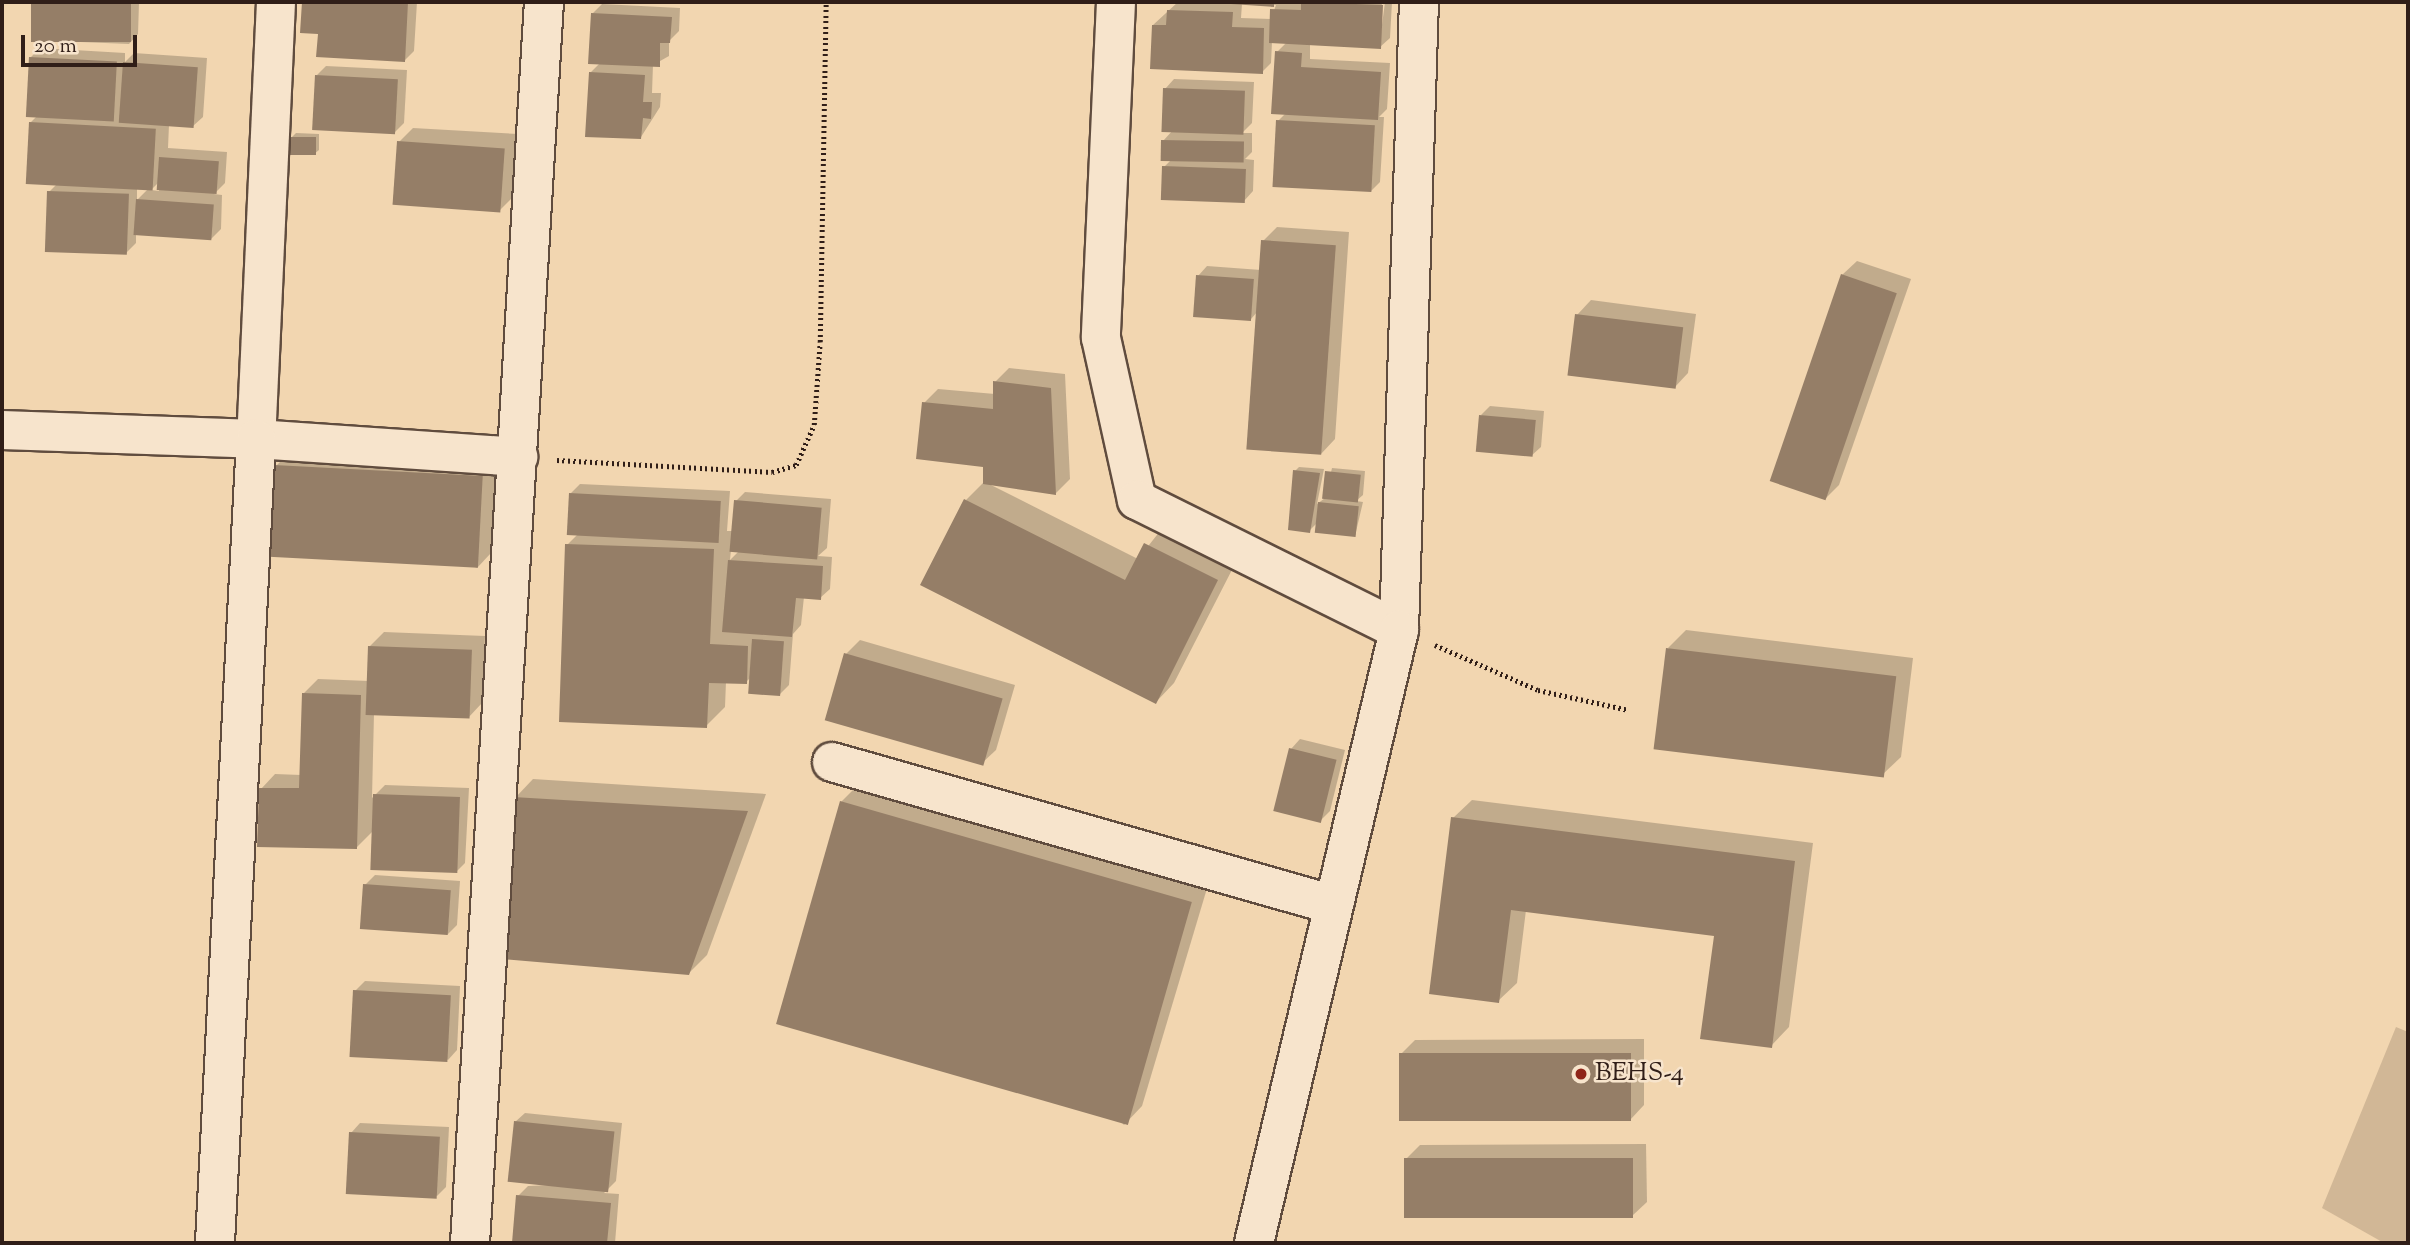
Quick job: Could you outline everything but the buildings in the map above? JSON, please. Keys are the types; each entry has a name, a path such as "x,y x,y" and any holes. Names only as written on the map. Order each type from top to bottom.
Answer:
{"street":[{"path":"215,1243 276,2"},
{"path":"470,1243 544,2"},
{"path":"1116,2 1101,338 1137,500 1399,630"},
{"path":"1254,1243 1399,630 1419,2"},
{"path":"2,430 256,439 517,457"},
{"path":"832,762 1334,905"}],"path":[{"path":"517,457 772,472 796,465 814,425 820,342 826,2"},
{"path":"1399,630 1538,690 1629,710"}],"shaded area":[{"path":"2396,1027 2408,1032 2408,1243 2384,1243 2322,1208"}],"place":[{"name":"BEHS-4","path":"1581,1074"}]}
